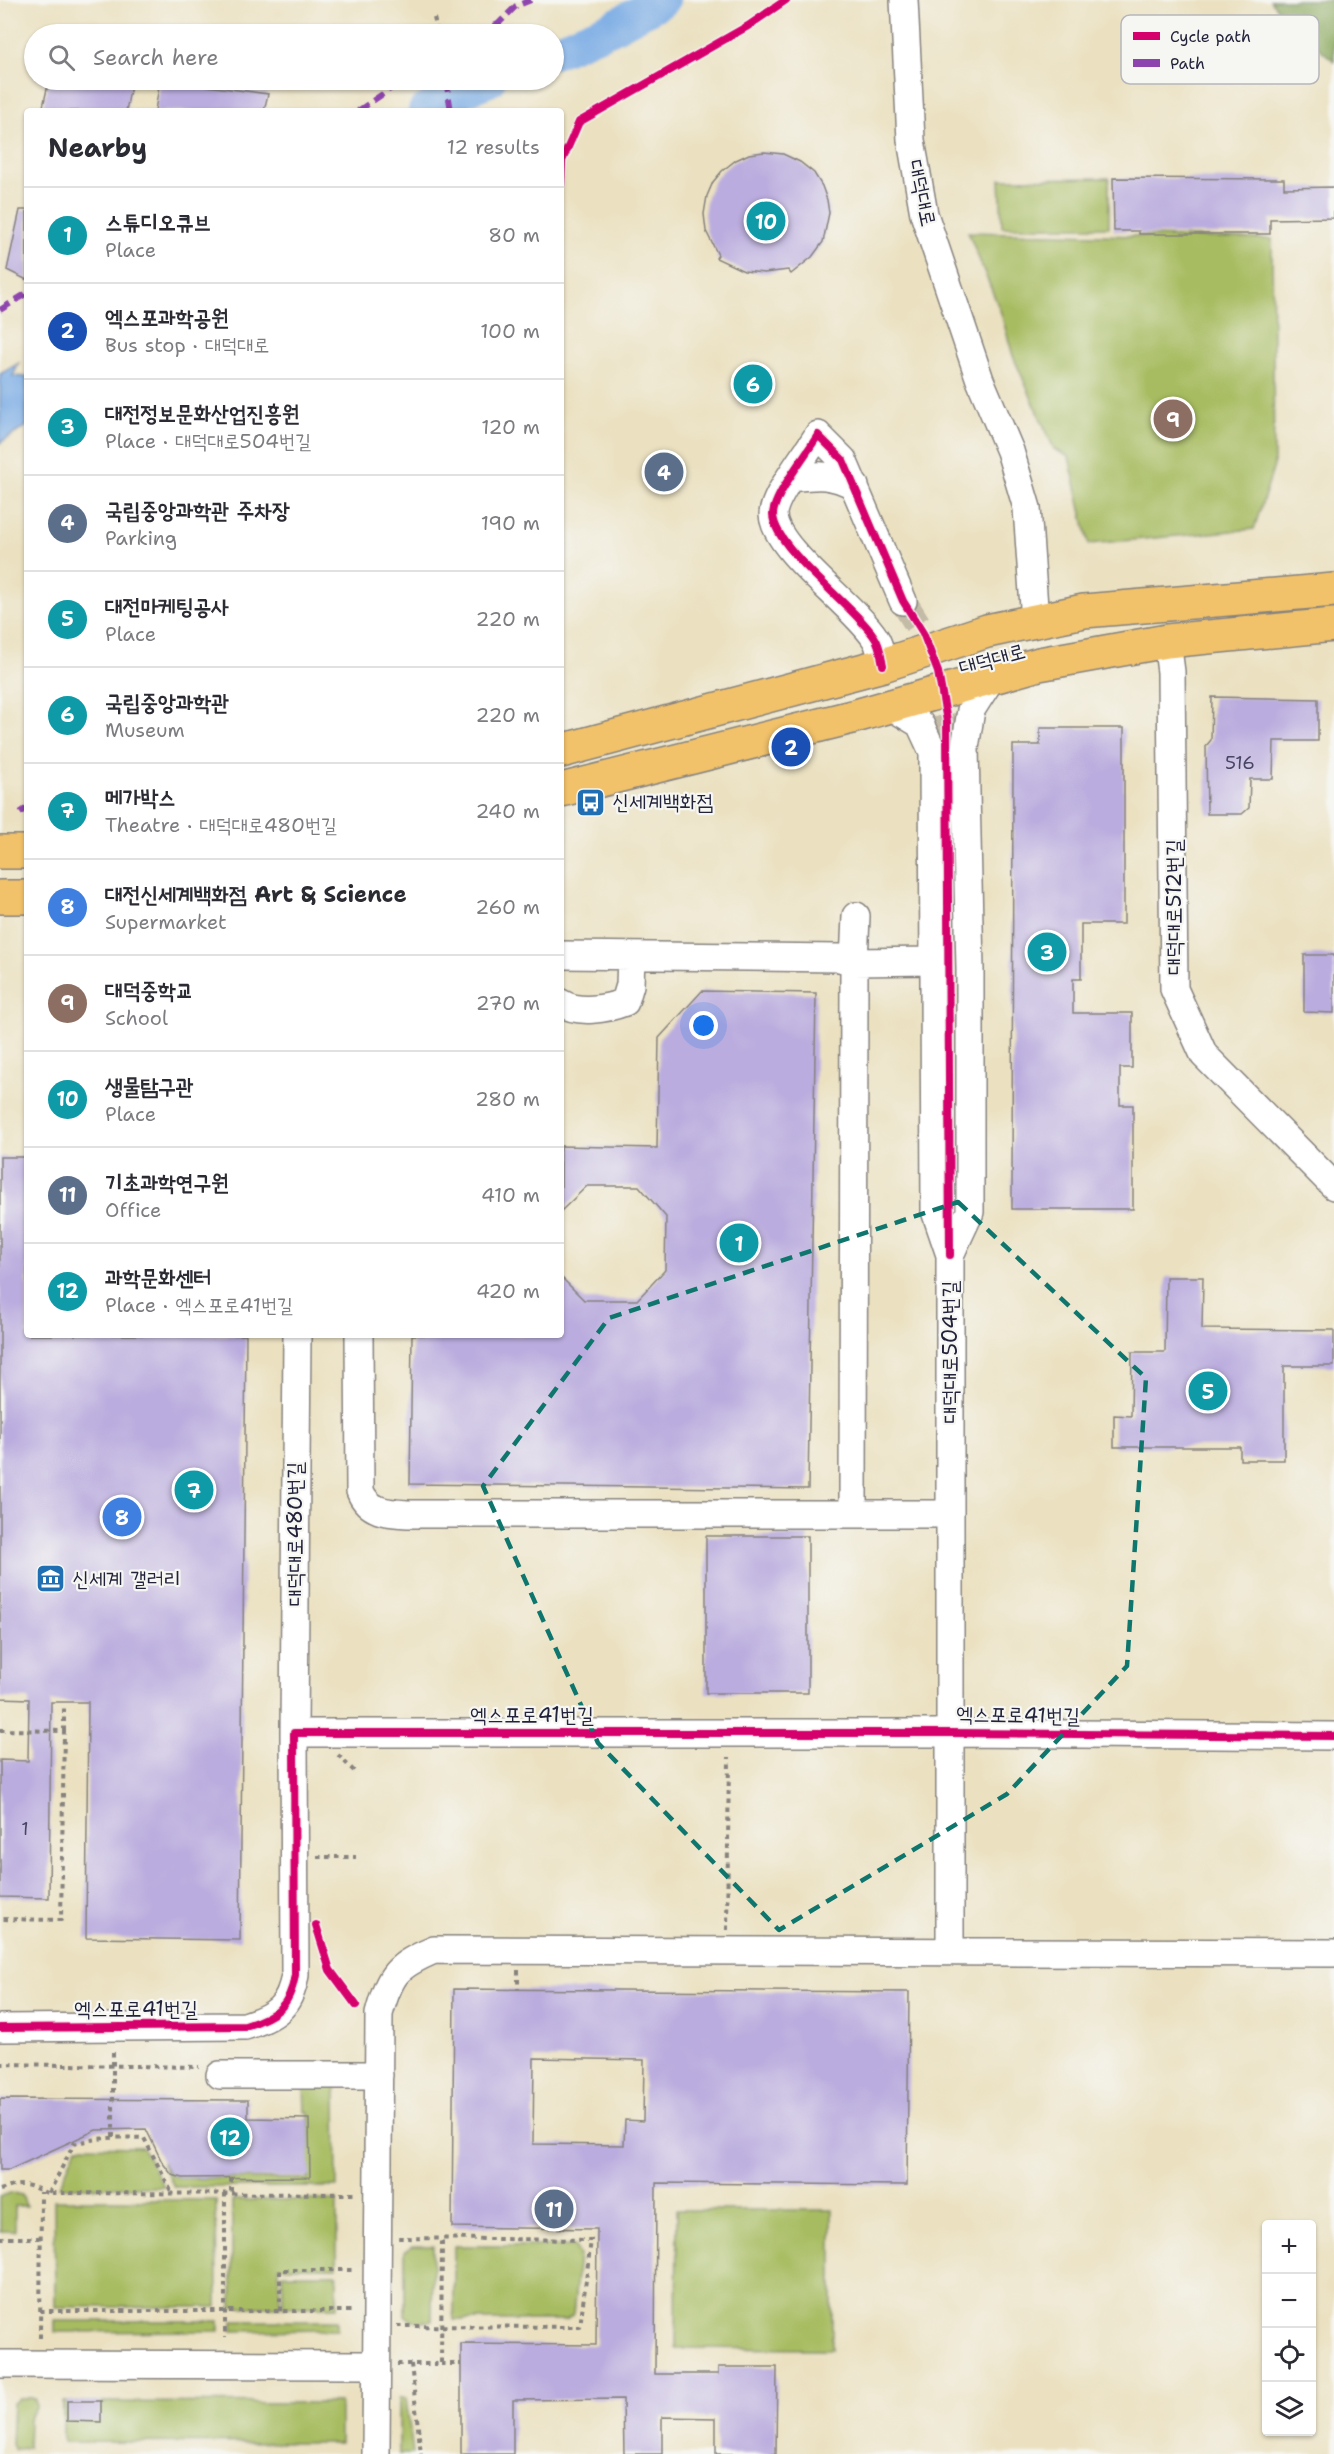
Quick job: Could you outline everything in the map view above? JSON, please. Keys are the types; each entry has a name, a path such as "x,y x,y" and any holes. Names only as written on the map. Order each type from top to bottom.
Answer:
{"main road":[{"name":"대덕대로","path":"564,750 883,665 987,631 1035,621 1084,611 1334,590"},
{"name":"대덕대로","path":"564,788 890,706 1039,664 1167,641 1334,625"},
{"path":"0,852 24,852"},
{"path":"0,897 24,897"}],"street":[{"name":"대덕대로","path":"904,0 911,140 924,214 980,380 1010,451 1027,508 1035,621"},
{"path":"883,665 877,640 847,604 788,548 773,514 779,493 818,435 843,460 903,601"},
{"path":"791,478 822,474 839,478 855,486"},
{"name":"대덕대로512번길","path":"1167,641 1171,672 1174,989 1204,1054 1334,1186"},
{"path":"950,1256 970,1212 969,898 965,748 971,710 992,677"},
{"name":"대덕대로504번길","path":"890,706 920,724 933,752 940,912 934,961 935,1211 950,1256 948,1514 950,1950"},
{"path":"950,1256 940,912 942,888 958,884 969,898"},
{"path":"853,1514 856,916"},
{"path":"564,955 840,958 854,962 934,961"},
{"path":"564,1004 573,1008 610,1008 625,1002 630,985 631,956"},
{"name":"대덕대로480번길","path":"294,1733 297,1338"},
{"path":"359,1338 360,1491 363,1498 374,1509 388,1513 410,1514 948,1514"},
{"name":"엑스포로41번길","path":"0,2028 245,2026 260,2021 284,2005 292,1993 295,1975 294,1733 949,1733 1334,1736"},
{"path":"376,2454 386,2365 379,2014 386,1989 398,1969 413,1958 434,1950 1334,1953"},
{"path":"220,2074 379,2075"},
{"path":"0,2364 386,2365"}],"path":[{"path":"426,24 444,12"},
{"path":"434,18 436,24"},
{"path":"0,1919 61,1920 64,1706"},
{"path":"0,1730 64,1731"},
{"path":"338,1755 357,1774"},
{"path":"727,1935 729,1757"},
{"path":"317,1857 356,1857"},
{"path":"518,1970 518,1989"},
{"path":"113,2052 113,2137"},
{"path":"0,2064 197,2066 220,2074"},
{"path":"49,2193 74,2144 97,2137 144,2138 172,2193"},
{"path":"231,2178 231,2193"},
{"path":"0,2190 19,2184 49,2193 355,2194"},
{"path":"40,2338 41,2192"},
{"path":"225,2193 225,2338"},
{"path":"0,2238 41,2238"},
{"path":"398,2238 597,2240"},
{"path":"441,2364 442,2238"},
{"path":"396,2326 580,2327 591,2240"},
{"path":"280,2311 280,2270 354,2270"},
{"path":"40,2311 354,2311"},
{"path":"411,2364 421,2454"},
{"path":"386,2365 461,2364"}],"highlighted area":[{"path":"958,1202 1146,1378 1127,1666 1007,1794 779,1930 598,1743 483,1486 609,1318"}],"green space":[{"path":"1270,0 1334,0 1334,61 1319,48 1319,15 1282,15"},
{"path":"1109,178 1109,227 1002,227 1000,179"},
{"path":"968,232 1272,239 1274,466 1254,529 1089,544 1069,457 1054,449 1013,356 1001,313"},
{"path":"304,2086 336,2086 337,2187 174,2187 162,2162 172,2175 183,2178 308,2179 309,2112 305,2112"},
{"path":"77,2146 142,2147 164,2187 59,2187"},
{"path":"10,2193 22,2195 26,2206 15,2206 15,2231 0,2231 0,2197"},
{"path":"54,2200 216,2200 217,2307 55,2307"},
{"path":"232,2200 337,2200 337,2267 279,2267 280,2307 232,2307"},
{"path":"677,2210 832,2210 832,2349 676,2348"},
{"path":"412,2246 433,2246 432,2321 412,2321 405,2315 405,2251"},
{"path":"454,2246 574,2246 579,2255 573,2315 566,2320 454,2320"},
{"path":"283,2274 337,2274 337,2307 283,2307"},
{"path":"55,2321 219,2321 219,2331 55,2332"},
{"path":"233,2321 337,2321 337,2330 233,2331"},
{"path":"399,2398 406,2398 413,2454 399,2454"},
{"path":"18,2399 35,2399 36,2407 29,2419 28,2447 15,2450 11,2446 13,2403"},
{"path":"63,2402 340,2403 340,2443 63,2442"}],"water":[{"path":"19,363 13,376 24,377 24,428 0,443 0,374"}],"building":[{"path":"47,90 130,90 127,108 43,108"},
{"path":"158,90 237,90 268,94 265,108 155,108"},
{"path":"764,152 783,154 800,162 814,173 827,200 829,213 823,242 812,257 791,274 788,270 764,273 744,271 716,258 718,255 706,231 704,214 707,196 713,182 736,160 749,154"},
{"path":"1113,178 1284,179 1284,188 1334,187 1334,218 1270,219 1270,234 1139,234 1139,231 1114,231"},
{"path":"20,210 24,210 24,278 7,270"},
{"path":"1212,697 1318,699 1318,741 1274,741 1273,779 1250,779 1249,808 1242,814 1207,814 1206,746 1211,740"},
{"path":"1040,728 1124,728 1124,924 1081,924 1081,979 1073,979 1073,1013 1132,1013 1132,1068 1120,1068 1120,1105 1133,1105 1133,1209 1012,1209 1013,745 1040,745"},
{"path":"1304,955 1334,955 1334,1013 1304,1012"},
{"path":"702,991 816,993 808,1489 410,1484 412,1338 564,1338 564,1280 584,1300 637,1300 665,1270 666,1217 639,1186 587,1186 564,1208 564,1146 657,1148 659,1038"},
{"path":"0,1157 24,1157 24,1338 246,1338 240,1940 86,1938 88,1702 51,1702 49,1898 0,1897 0,1760 28,1761 29,1699 0,1698"},
{"path":"1166,1277 1203,1277 1202,1329 1334,1330 1334,1366 1284,1366 1284,1460 1240,1460 1240,1447 1114,1447 1114,1415 1131,1416 1132,1352 1165,1352"},
{"path":"706,1536 808,1536 808,1693 706,1693"},
{"path":"454,1989 909,1992 907,2185 656,2183 655,2374 718,2374 718,2367 777,2367 776,2454 716,2454 716,2418 662,2417 662,2454 624,2454 623,2399 513,2400 513,2454 461,2454 461,2344 596,2345 597,2229 452,2227","holes":["534,2058 644,2060 643,2121 625,2120 624,2145 533,2144"]},
{"path":"0,2099 248,2100 248,2118 309,2119 310,2177 183,2178 172,2175 162,2162 146,2129 96,2130 9,2170 0,2170"},
{"path":"67,2401 101,2401 101,2422 67,2421"}],"waterway":[{"path":"564,48 611,28 663,0"},
{"path":"430,108 464,90"}],"tunnel":[{"path":"903,601 923,633 938,672 947,721 948,918"}],"marked path":[{"path":"498,24 516,6 531,0"},
{"path":"362,108 388,90"},
{"path":"448,90 451,108"},
{"path":"0,310 24,295"},
{"path":"20,813 24,810"}],"cycle path":[{"path":"564,156 579,122 748,26 786,0"},
{"path":"883,665 875,638 801,561 777,529 773,515 785,486 818,435 843,460 903,601 923,633 938,672 947,721 950,1255"},
{"path":"0,2028 245,2026 265,2019 285,2003 293,1986 295,1975 294,1733 949,1733 1334,1736"},
{"path":"316,1925 330,1970 356,2005"}],"place":[{"name":"생물탐구관","path":"766,221"},
{"name":"국립중앙과학관","path":"753,384"},
{"name":"대덕중학교","path":"1173,419"},
{"name":"국립중앙과학관 주차장","path":"664,472"},
{"name":"엑스포과학공원","path":"791,747"},
{"name":"신세계백화점","path":"591,802"},
{"name":"대전정보문화산업진흥원","path":"1047,952"},
{"name":"스튜디오큐브","path":"739,1243"},
{"name":"대전마케팅공사","path":"1208,1391"},
{"name":"메가박스","path":"194,1490"},
{"name":"대전신세계백화점 Art & Science","path":"122,1517"},
{"name":"신세계 갤러리","path":"51,1579"},
{"name":"과학문화센터","path":"230,2137"},
{"name":"기초과학연구원","path":"554,2209"}]}
